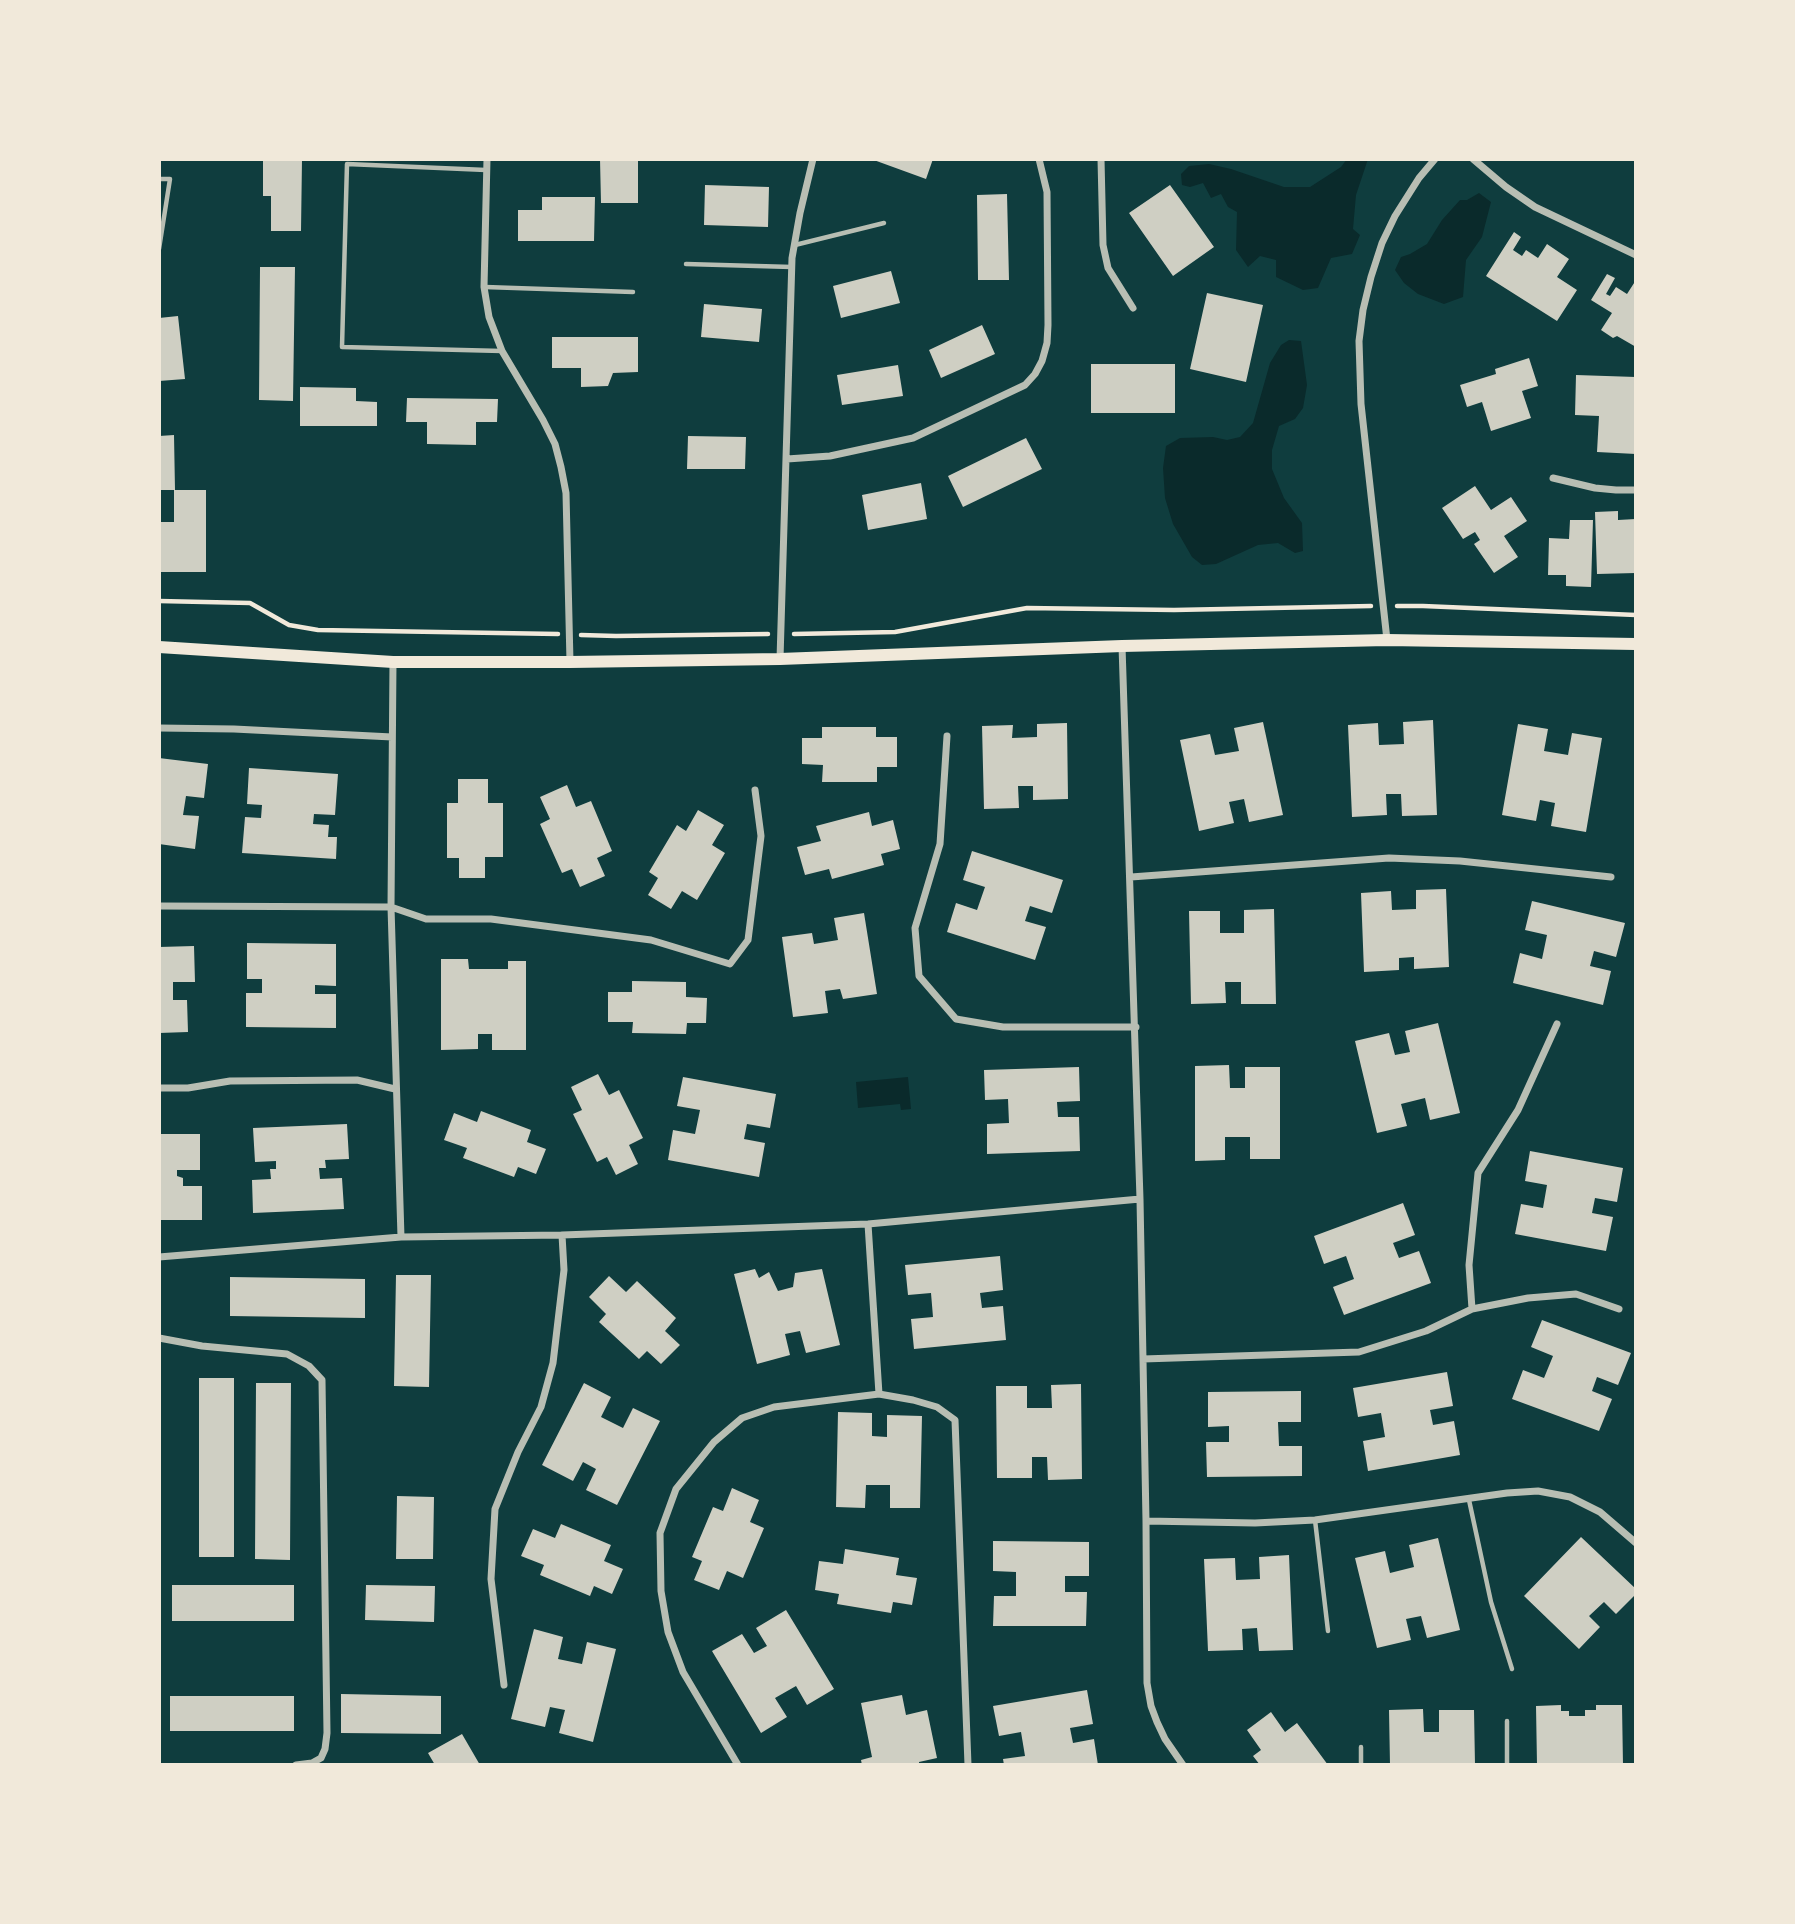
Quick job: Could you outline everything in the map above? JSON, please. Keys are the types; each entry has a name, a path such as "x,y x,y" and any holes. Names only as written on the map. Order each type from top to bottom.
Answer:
{"main road":[{"path":"159,647 393,662 570,662 780,659 1122,646 1387,640 1636,645"}],"street":[{"path":"487,159 484,287 489,317 502,351 543,420 555,444 561,467 565,494 570,662"},
{"path":"780,659 792,267 794,245 813,159"},
{"path":"787,459 830,456 913,438 1025,385 1035,374 1047,343 1048,325 1047,192 1039,159"},
{"path":"1101,159 1103,245 1108,268 1133,308"},
{"path":"1387,640 1361,404 1359,368 1362,320 1382,243 1395,216 1434,159"},
{"path":"1473,159 1535,207 1636,255"},
{"path":"1553,478 1595,488 1636,490"},
{"path":"1122,646 1136,1027 1147,1683 1157,1722 1182,1765"},
{"path":"393,662 391,907 401,1237"},
{"path":"159,728 392,737"},
{"path":"947,736 940,844 915,928 919,976 956,1018 1003,1027 1136,1027"},
{"path":"159,906 391,907 426,919 491,919 651,940 730,964 748,940 761,836 755,790"},
{"path":"1131,877 1389,858 1460,860 1611,877"},
{"path":"1472,1309 1469,1265 1478,1173 1518,1110 1557,1024"},
{"path":"159,1088 188,1088 229,1081 358,1080 396,1089"},
{"path":"159,1256 401,1237 562,1235 868,1224 1140,1199"},
{"path":"868,1224 879,1394"},
{"path":"504,1685 491,1579 495,1509 518,1452 541,1407 553,1363 564,1270 562,1235"},
{"path":"1143,1359 1359,1352 1426,1331 1472,1309 1528,1298 1576,1294 1619,1309"},
{"path":"159,1338 287,1354 309,1366 322,1380 327,1733 321,1758 313,1763 296,1765"},
{"path":"738,1765 683,1672 667,1632 661,1591 660,1533 676,1489 714,1442 743,1418 774,1407 879,1394 937,1407 955,1420 968,1765"},
{"path":"1146,1521 1255,1523 1315,1520 1538,1491 1570,1497 1600,1512 1636,1542"}],"lane":[{"path":"487,170 347,164 342,347 502,351"},
{"path":"159,179 170,179 159,249"},
{"path":"794,245 884,223"},
{"path":"686,264 792,267"},
{"path":"484,287 633,292"},
{"path":"1469,1500 1491,1602 1512,1669"},
{"path":"1315,1520 1328,1631"},
{"path":"1507,1721 1507,1765"},
{"path":"1361,1747 1361,1765"}],"path":[{"path":"159,601 250,603 289,625 318,630 616,636 895,632 1027,608 1174,610 1423,606 1636,615"}],"water":[{"path":"1347,159 1368,159 1356,195 1353,229 1360,235 1352,254 1331,258 1318,288 1303,290 1276,277 1276,260 1260,256 1248,267 1236,250 1237,212 1228,207 1221,194 1211,198 1203,183 1190,187 1182,185 1181,174 1189,166 1209,164 1284,187 1310,187 1341,167"},
{"path":"1479,193 1491,202 1482,237 1466,260 1463,297 1444,304 1418,294 1404,283 1395,270 1401,257 1427,244 1442,220 1460,200 1467,200"},
{"path":"1289,340 1301,341 1307,385 1303,408 1295,419 1279,426 1272,450 1272,469 1284,498 1302,523 1303,551 1295,553 1278,543 1258,545 1216,564 1202,565 1192,557 1173,524 1165,498 1163,468 1166,446 1180,438 1213,437 1227,440 1240,437 1253,423 1270,363 1281,345"},
{"path":"908,1077 911,1109 901,1110 900,1104 858,1108 856,1082"}],"building":[{"path":"263,159 302,159 301,231 271,231 271,196 263,196"},
{"path":"600,159 638,159 638,203 601,203"},
{"path":"871,159 933,159 926,179"},
{"path":"705,185 769,187 768,227 704,225"},
{"path":"1170,185 1214,247 1173,276 1129,213"},
{"path":"1007,194 1009,280 978,280 977,195"},
{"path":"542,197 595,197 594,241 518,241 518,210 542,210"},
{"path":"1514,232 1521,237 1513,250 1522,256 1526,250 1538,258 1547,244 1569,259 1557,277 1577,290 1557,321 1486,276"},
{"path":"260,267 295,267 293,401 259,400"},
{"path":"891,271 900,303 841,318 833,286"},
{"path":"1607,274 1615,278 1606,294 1610,296 1616,287 1627,294 1636,280 1636,347 1601,330 1612,313 1591,300"},
{"path":"1207,293 1263,305 1246,382 1190,369"},
{"path":"704,304 762,309 759,342 701,337"},
{"path":"178,316 185,379 159,381 159,318"},
{"path":"982,325 995,354 941,378 929,350"},
{"path":"552,337 638,337 638,372 613,373 608,386 581,387 581,368 552,368"},
{"path":"1529,358 1538,386 1522,391 1531,418 1491,431 1482,402 1467,407 1460,385 1496,374 1495,369"},
{"path":"1091,364 1175,364 1175,413 1091,413"},
{"path":"898,365 903,396 842,405 837,375"},
{"path":"1576,375 1636,377 1636,454 1597,452 1599,416 1575,415"},
{"path":"300,387 356,388 356,401 377,402 377,426 300,426"},
{"path":"407,398 498,399 497,422 476,422 476,445 427,444 427,422 406,422"},
{"path":"174,435 175,490 159,490 159,436"},
{"path":"688,436 746,437 745,469 687,469"},
{"path":"1026,438 1042,469 963,507 948,476"},
{"path":"921,483 927,519 868,530 862,495"},
{"path":"1475,486 1491,510 1511,497 1527,521 1504,536 1518,557 1494,573 1474,544 1480,540 1475,532 1463,539 1442,508"},
{"path":"174,490 206,490 206,572 159,572 159,522 174,522"},
{"path":"1618,511 1618,520 1636,519 1636,573 1597,574 1595,512"},
{"path":"1570,520 1593,520 1591,587 1566,586 1566,575 1548,575 1549,538 1569,539"},
{"path":"1433,720 1437,815 1402,816 1401,794 1386,794 1387,815 1352,817 1348,725 1378,723 1379,745 1404,744 1403,722"},
{"path":"1263,722 1283,815 1249,822 1244,799 1229,802 1234,823 1199,831 1180,740 1210,734 1215,755 1239,751 1234,728"},
{"path":"1067,723 1068,799 1033,800 1033,786 1018,786 1019,808 984,809 982,726 1013,725 1012,738 1037,737 1037,724"},
{"path":"1518,724 1548,729 1544,751 1568,755 1572,733 1602,738 1586,832 1551,826 1555,803 1540,800 1536,821 1502,815"},
{"path":"822,727 876,727 876,737 897,737 897,767 877,767 877,782 822,782 823,765 802,764 802,738 822,738"},
{"path":"159,758 208,764 204,798 186,796 183,815 199,816 195,849 159,844"},
{"path":"249,768 338,774 335,815 314,814 313,824 329,825 328,837 337,837 336,859 242,853 245,817 261,818 262,805 247,804"},
{"path":"458,779 488,779 488,803 503,803 503,857 485,857 485,878 459,878 459,858 447,858 447,803 458,803"},
{"path":"567,785 576,807 591,801 612,851 597,858 605,876 580,887 572,869 562,873 540,824 550,819 540,797"},
{"path":"698,810 724,825 712,845 725,853 697,900 682,891 671,909 648,895 658,878 649,872 677,825 686,831"},
{"path":"869,812 872,826 893,820 900,849 881,854 884,865 832,879 829,869 805,875 797,847 821,841 816,826"},
{"path":"972,851 1063,880 1052,913 1030,906 1025,921 1046,927 1035,960 947,932 956,903 977,910 985,887 963,880"},
{"path":"1446,889 1449,967 1414,969 1414,957 1399,958 1399,970 1364,972 1361,893 1391,891 1392,910 1416,909 1416,890"},
{"path":"1532,901 1625,923 1616,957 1594,951 1590,966 1611,971 1603,1005 1513,983 1520,953 1542,959 1547,935 1525,930"},
{"path":"1274,909 1276,1004 1241,1004 1241,982 1225,982 1226,1003 1191,1004 1189,911 1220,911 1220,933 1244,933 1244,910"},
{"path":"864,913 877,994 843,999 840,989 825,991 828,1013 793,1017 782,937 812,933 814,944 838,940 834,918"},
{"path":"247,943 336,944 336,986 315,985 315,994 336,994 336,1028 246,1027 246,993 262,993 262,979 247,979"},
{"path":"194,946 195,982 173,982 173,1000 187,1000 188,1032 159,1033 159,947"},
{"path":"441,959 468,959 469,969 508,969 508,961 526,961 526,1050 492,1050 492,1034 478,1034 478,1049 441,1050"},
{"path":"632,981 686,982 686,997 707,998 706,1023 687,1023 686,1034 632,1033 633,1022 608,1022 608,992 632,992"},
{"path":"1438,1023 1460,1113 1430,1120 1425,1098 1401,1104 1407,1126 1377,1133 1355,1041 1389,1033 1395,1055 1410,1052 1405,1031"},
{"path":"1229,1065 1230,1088 1245,1088 1245,1067 1280,1067 1280,1159 1250,1159 1250,1137 1225,1137 1225,1160 1195,1161 1195,1066"},
{"path":"1079,1067 1080,1101 1057,1102 1058,1117 1079,1117 1080,1151 987,1154 987,1124 1009,1123 1008,1099 985,1100 984,1070"},
{"path":"598,1074 609,1095 619,1090 643,1138 629,1145 638,1164 616,1175 607,1157 597,1162 573,1114 582,1110 571,1087"},
{"path":"683,1077 776,1094 770,1128 747,1124 744,1139 765,1143 759,1177 668,1160 673,1130 695,1134 700,1110 677,1106"},
{"path":"481,1111 531,1130 527,1142 546,1149 536,1174 518,1167 514,1177 463,1158 467,1148 444,1140 454,1113 477,1122"},
{"path":"347,1124 349,1159 325,1160 326,1168 319,1168 320,1179 342,1178 344,1209 253,1213 252,1180 271,1179 270,1169 276,1169 276,1161 255,1162 253,1128"},
{"path":"159,1134 200,1134 200,1170 177,1170 177,1176 183,1178 183,1186 202,1186 202,1220 159,1220"},
{"path":"1530,1151 1623,1168 1617,1202 1595,1198 1592,1213 1613,1217 1606,1251 1515,1234 1521,1204 1543,1208 1547,1185 1525,1181"},
{"path":"1403,1203 1415,1235 1393,1243 1399,1258 1419,1251 1431,1283 1344,1315 1333,1287 1354,1279 1346,1256 1324,1264 1314,1236"},
{"path":"1000,1256 1003,1290 980,1293 982,1308 1003,1306 1006,1340 914,1349 911,1319 933,1317 931,1293 908,1295 905,1265"},
{"path":"755,1269 759,1278 769,1272 778,1291 793,1287 795,1273 822,1269 840,1345 806,1353 800,1331 785,1334 790,1355 757,1364 734,1274"},
{"path":"396,1275 431,1275 429,1387 394,1386"},
{"path":"609,1276 626,1292 637,1281 676,1318 665,1331 680,1345 661,1364 647,1351 639,1359 599,1322 606,1314 589,1297"},
{"path":"230,1277 365,1279 365,1318 230,1316"},
{"path":"1542,1320 1631,1353 1618,1385 1597,1377 1592,1391 1612,1399 1599,1431 1512,1399 1523,1370 1544,1378 1553,1356 1531,1347"},
{"path":"1447,1372 1453,1406 1430,1410 1433,1425 1454,1421 1460,1455 1368,1471 1363,1441 1385,1437 1381,1413 1358,1417 1353,1388"},
{"path":"199,1378 234,1378 234,1557 199,1557"},
{"path":"256,1383 291,1383 290,1560 255,1559"},
{"path":"584,1383 611,1397 601,1417 623,1428 633,1408 660,1421 617,1505 586,1490 596,1469 583,1462 573,1481 542,1465"},
{"path":"1081,1384 1082,1479 1048,1480 1047,1457 1032,1457 1032,1478 997,1478 996,1386 1027,1386 1027,1408 1052,1408 1051,1385"},
{"path":"1301,1391 1301,1422 1278,1422 1279,1446 1302,1446 1302,1476 1207,1477 1206,1442 1229,1442 1229,1426 1208,1427 1208,1392"},
{"path":"838,1412 872,1413 872,1436 887,1437 887,1415 922,1416 920,1508 890,1508 890,1485 866,1485 865,1508 836,1507"},
{"path":"732,1488 759,1500 750,1522 764,1528 743,1578 727,1571 719,1590 694,1580 702,1561 692,1557 713,1507 723,1511"},
{"path":"397,1496 434,1497 433,1559 396,1559"},
{"path":"561,1524 611,1545 604,1561 623,1569 612,1594 594,1586 590,1596 540,1575 544,1565 521,1556 533,1529 555,1538"},
{"path":"1581,1537 1636,1589 1636,1594 1616,1614 1604,1602 1589,1616 1600,1627 1579,1649 1524,1596"},
{"path":"1438,1538 1460,1630 1427,1638 1421,1616 1406,1619 1411,1640 1377,1648 1355,1558 1385,1551 1390,1573 1414,1567 1409,1545"},
{"path":"993,1541 1089,1542 1089,1576 1065,1576 1065,1592 1087,1592 1086,1626 993,1626 994,1596 1016,1596 1016,1572 993,1571"},
{"path":"845,1549 899,1558 896,1575 917,1578 912,1605 893,1602 891,1613 837,1604 839,1594 815,1590 819,1561 843,1564"},
{"path":"1289,1555 1293,1650 1259,1651 1257,1628 1242,1629 1243,1650 1208,1651 1204,1559 1235,1558 1236,1580 1260,1579 1259,1557"},
{"path":"172,1585 294,1585 294,1621 172,1621"},
{"path":"366,1585 435,1586 434,1622 365,1620"},
{"path":"786,1610 834,1689 807,1705 796,1686 775,1698 787,1717 761,1733 712,1651 742,1634 754,1653 767,1646 756,1628"},
{"path":"534,1629 563,1637 558,1659 582,1664 587,1642 616,1649 593,1742 559,1733 565,1710 550,1707 545,1727 511,1719"},
{"path":"1087,1690 1093,1724 1070,1728 1073,1743 1094,1739 1098,1765 1004,1765 1003,1759 1025,1756 1021,1732 999,1736 993,1706"},
{"path":"341,1694 441,1696 441,1734 341,1733"},
{"path":"902,1695 906,1715 927,1710 937,1758 919,1762 919,1765 862,1765 861,1760 872,1757 861,1703"},
{"path":"170,1696 294,1696 294,1731 170,1731"},
{"path":"1561,1705 1561,1711 1569,1711 1569,1716 1585,1716 1585,1710 1596,1710 1596,1705 1622,1705 1623,1765 1537,1765 1536,1706"},
{"path":"1423,1709 1424,1732 1439,1732 1439,1710 1474,1710 1475,1765 1390,1765 1389,1710"},
{"path":"1271,1712 1285,1732 1297,1723 1328,1765 1260,1765 1253,1756 1261,1750 1247,1730"},
{"path":"462,1734 480,1765 435,1765 428,1753"}]}
